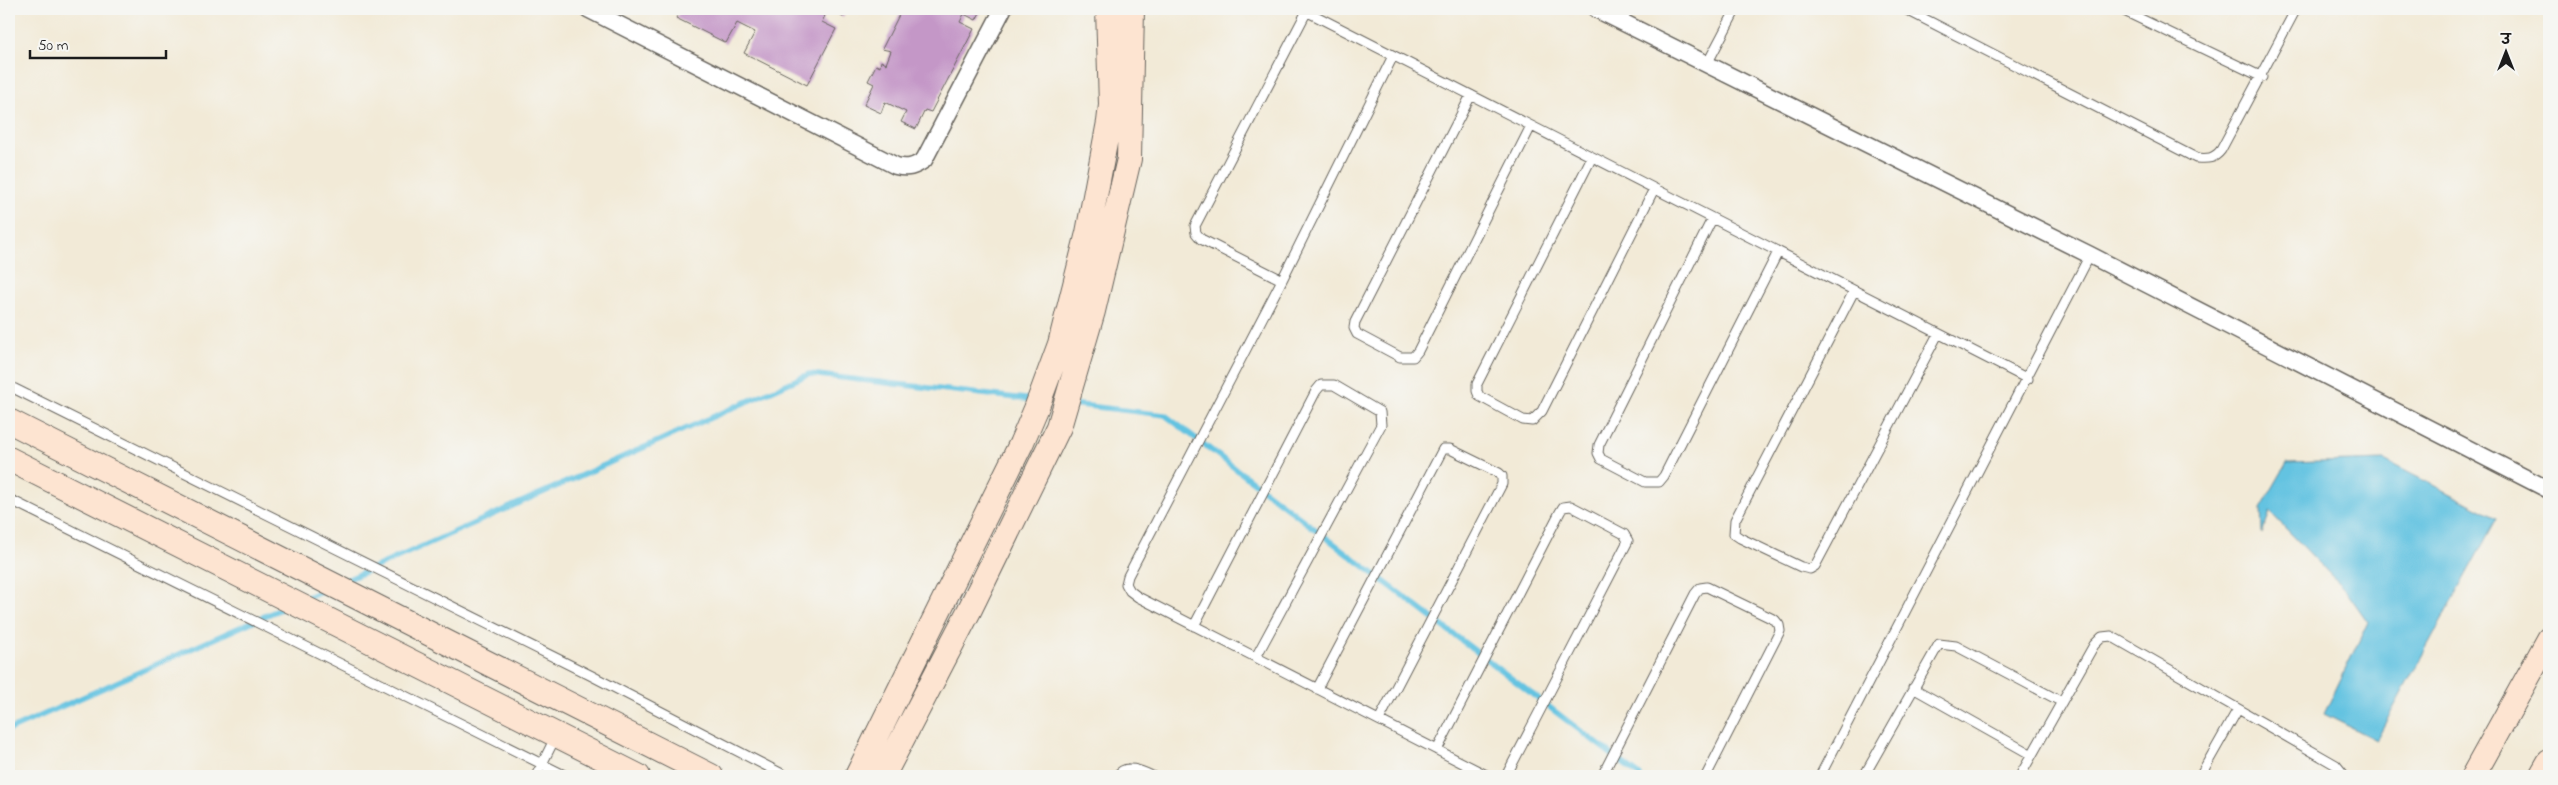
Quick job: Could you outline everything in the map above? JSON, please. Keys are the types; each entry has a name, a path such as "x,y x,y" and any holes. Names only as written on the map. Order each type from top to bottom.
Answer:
{"street":[{"path":"588,9 905,169 915,166 924,160 1003,9"},
{"path":"857,776 1021,444 1040,400 1060,344 1088,232 1109,122 1111,105 1108,9"},
{"path":"883,776 969,611 1059,427 1093,312 1129,159 1132,9"},
{"path":"1596,9 2090,255 2549,490"},
{"path":"9,421 711,776"},
{"path":"9,459 292,604 638,776"},
{"path":"2472,776 2549,639"},
{"path":"2541,776 2549,762"}],"lane":[{"path":"1707,64 1736,9"},
{"path":"1906,9 2196,158 2207,159 2216,156 2221,150 2262,77 2296,9"},
{"path":"2120,9 2262,77"},
{"path":"1282,280 1201,239 1196,233 1195,226 1307,10 1393,56 2028,379"},
{"path":"1393,56 1282,280 1128,576 1126,584 1130,591 1138,597 1488,776"},
{"path":"1471,95 1355,322 1354,328 1357,334 1400,358 1413,357 1418,351 1531,126"},
{"path":"1592,157 1477,384 1476,391 1480,396 1524,420 1532,421 1542,411 1654,189"},
{"path":"1712,219 1599,445 1598,453 1600,459 1644,482 1659,482 1664,476 1778,252"},
{"path":"1820,776 2028,379 2090,255"},
{"path":"1854,291 1736,520 1733,528 1734,534 1740,538 1801,567 1810,569 1815,566 1938,334"},
{"path":"1194,626 1316,391 1321,385 1334,385 1375,407 1380,412 1381,425 1256,657"},
{"path":"9,386 590,675 786,776"},
{"path":"1317,689 1443,450 1450,449 1499,473 1503,479 1502,484 1379,720"},
{"path":"9,498 566,776"},
{"path":"1437,750 1560,512 1563,507 1571,506 1624,534 1628,541 1506,776"},
{"path":"1602,776 1695,594 1700,588 1708,586 1775,620 1780,625 1780,631 1706,776"},
{"path":"2020,776 2094,645 2102,637 2111,636 2336,765 2345,776"},
{"path":"1864,776 1939,644 1948,643 2062,702"},
{"path":"1913,688 2032,755"},
{"path":"2200,776 2238,709"},
{"path":"536,776 556,736"},
{"path":"1117,776 1120,772 1127,769 1136,769 1152,776"}],"water":[{"path":"2384,460 2497,518 2376,740 2324,714 2368,622 2346,591 2270,512 2262,534 2261,508 2287,463"}],"building":[{"path":"681,9 828,9 822,22 836,29 807,85 744,53 755,32 737,23 726,43 676,18"},
{"path":"828,9 847,9 843,17"},
{"path":"902,9 982,9 976,20 964,14 960,22 974,29 931,112 925,110 916,129 901,122 906,112 885,102 881,113 864,105 874,84 868,81 876,65 880,67 881,61 886,64 891,51 882,49"}],"waterway":[{"path":"342,582 809,374 1034,400"},
{"path":"1071,404 1165,415 1640,776"},
{"path":"303,599 327,588"},
{"path":"9,730 285,607"}]}
